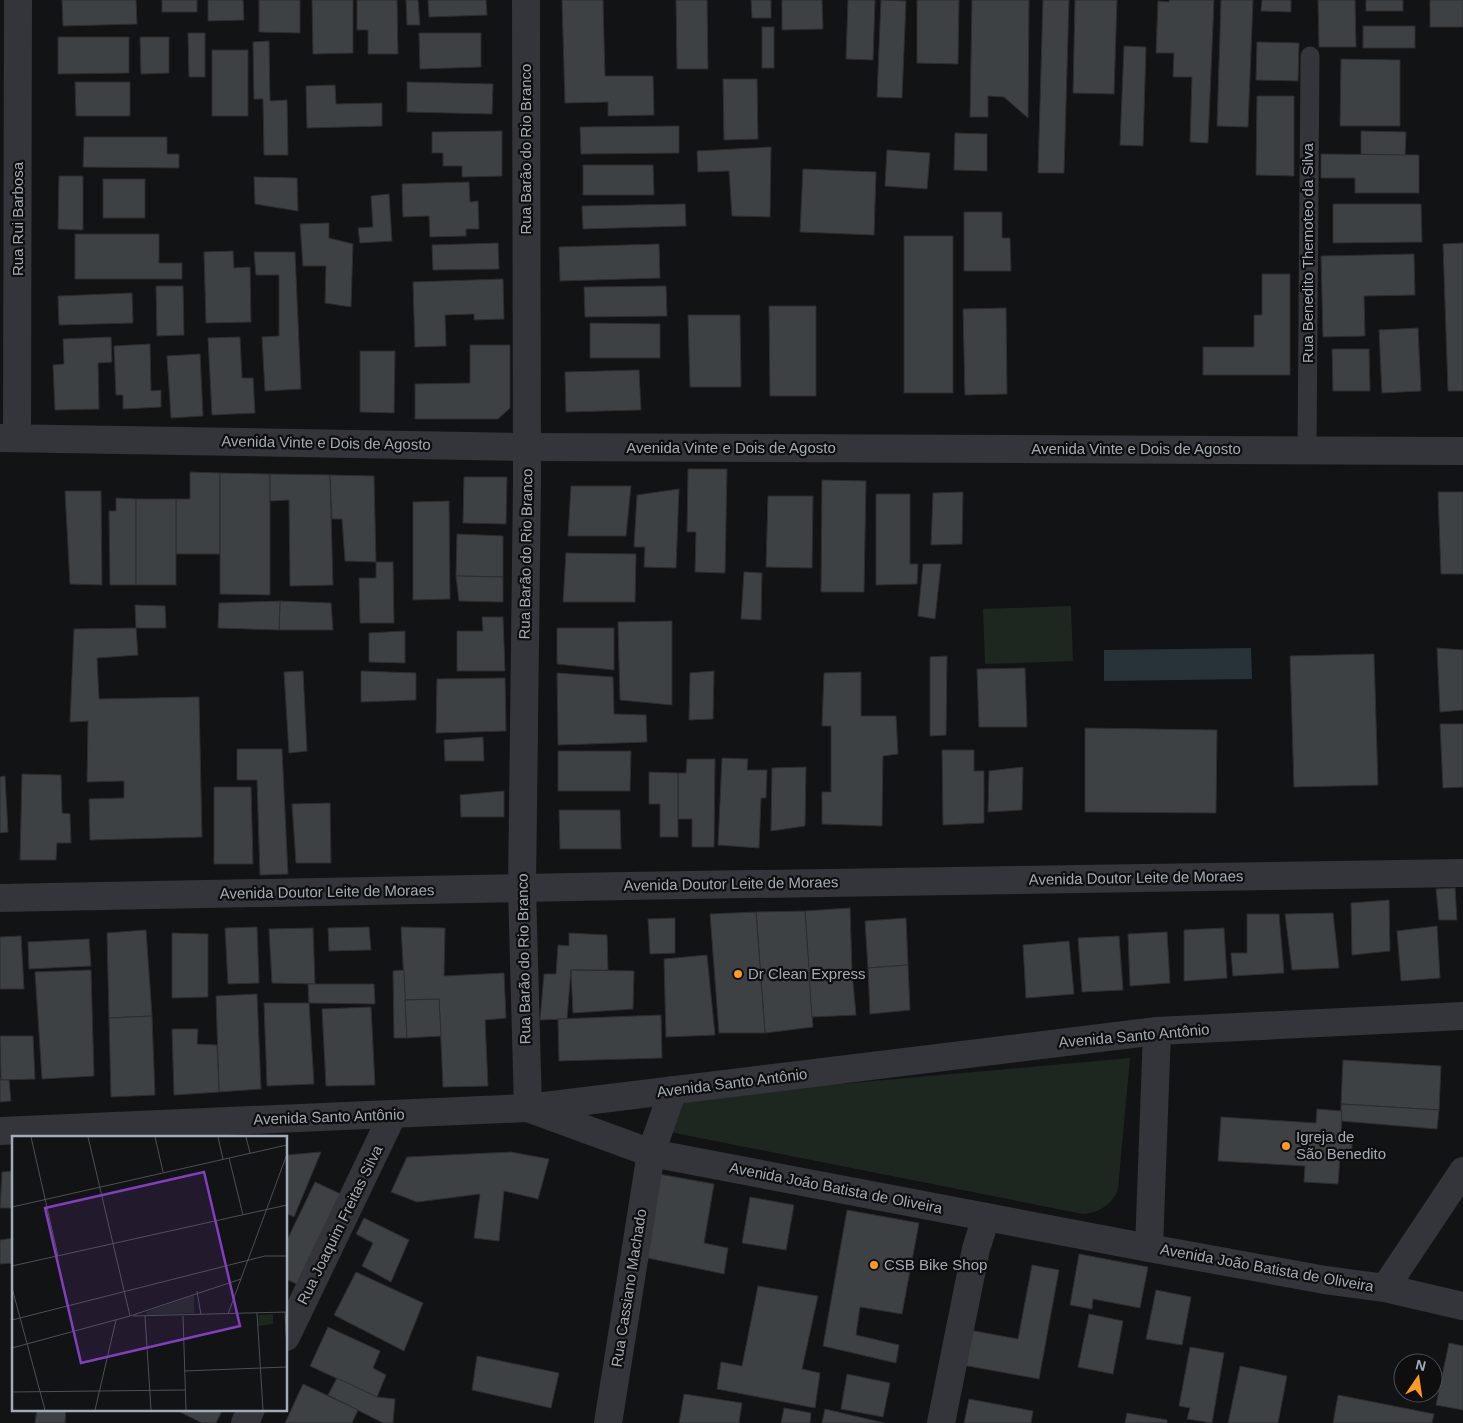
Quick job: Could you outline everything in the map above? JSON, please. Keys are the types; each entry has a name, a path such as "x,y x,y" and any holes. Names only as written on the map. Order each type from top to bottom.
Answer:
{"street":[{"name":"Rua Rui Barbosa","path":"9,438 18,0"},
{"name":"Rua Barão do Rio Branco","path":"526,0 527,447 522,888 528,1108"},
{"name":"Avenida Vinte e Dois de Agosto","path":"9,438 527,447 1463,451"},
{"name":"Avenida Doutor Leite de Moraes","path":"0,898 1463,873"},
{"name":"Avenida Santo Antônio","path":"0,1131 528,1108 1157,1031 1463,1016"},
{"name":"Avenida João Batista de Oliveira","path":"1149,1248 1157,1031"},
{"name":"Rua Cassiano Machado","path":"608,1423 651,1153 673,1090"},
{"name":"Avenida João Batista de Oliveira","path":"528,1108 651,1153 1149,1248 1324,1280 1384,1288 1463,1306"},
{"name":"Rua Joaquim Freitas Silva","path":"288,1333 393,1114"},
{"path":"1384,1288 1463,1171"},
{"path":"941,1423 976,1250 986,1217"},
{"path":"245,1423 251,1410"}],"lane":[{"name":"Rua Benedito Themoteo da Silva","path":"1307,449 1310,56"}],"shaded area":[{"path":"1071,606 1073,661 985,664 983,609"},
{"path":"1251,648 1252,679 1104,681 1104,650"},
{"path":"1130,1058 1118,1189 1113,1199 1105,1207 1095,1212 1083,1214 670,1132 685,1098"}],"building":[{"path":"62,0 136,0 137,24 63,26"},
{"path":"162,0 197,0 197,12 162,12"},
{"path":"208,0 243,0 244,20 208,21"},
{"path":"259,0 300,0 300,33 259,32"},
{"path":"312,0 353,0 353,53 313,54"},
{"path":"357,0 397,0 398,54 368,54 368,30 357,30"},
{"path":"406,0 418,0 420,25 407,25"},
{"path":"428,0 486,0 487,15 429,17"},
{"path":"562,0 603,0 605,76 653,76 654,115 608,116 608,102 565,103"},
{"path":"676,0 707,0 708,69 677,69"},
{"path":"751,0 771,0 771,18 752,18"},
{"path":"782,0 822,0 823,29 782,30"},
{"path":"848,0 875,0 873,60 846,59"},
{"path":"881,0 906,1 902,98 877,97"},
{"path":"917,0 959,0 958,64 917,63"},
{"path":"972,0 1029,0 1028,118 1004,97 988,96 988,117 970,117"},
{"path":"1043,0 1069,0 1064,173 1038,173"},
{"path":"1075,0 1117,0 1114,94 1073,93"},
{"path":"1169,0 1214,0 1208,143 1190,142 1192,77 1173,77 1174,53 1156,53 1158,1 1169,2"},
{"path":"1221,0 1253,0 1248,127 1217,126"},
{"path":"1262,0 1291,0 1291,12 1261,11"},
{"path":"1318,0 1355,0 1356,47 1319,47"},
{"path":"1366,0 1403,0 1403,11 1366,11"},
{"path":"1430,0 1463,0 1463,27 1430,27"},
{"path":"1363,26 1415,26 1415,48 1363,48"},
{"path":"762,27 774,27 774,68 762,68"},
{"path":"188,33 205,33 205,77 189,77"},
{"path":"419,33 481,33 481,67 420,69"},
{"path":"58,37 129,37 129,73 58,74"},
{"path":"140,37 169,37 169,73 141,74"},
{"path":"269,41 270,101 287,100 288,155 264,155 263,99 254,99 253,42"},
{"path":"1257,42 1299,43 1298,81 1256,80"},
{"path":"1124,46 1146,47 1143,146 1120,145"},
{"path":"212,50 248,50 248,116 212,116"},
{"path":"1341,59 1400,60 1400,126 1340,126"},
{"path":"723,79 757,79 758,139 724,140"},
{"path":"75,82 130,82 130,116 76,116"},
{"path":"407,82 493,84 492,114 407,112"},
{"path":"335,85 336,104 382,103 382,126 307,128 306,86"},
{"path":"1257,96 1294,96 1294,176 1256,175"},
{"path":"679,126 679,153 581,154 580,127"},
{"path":"502,131 502,176 462,177 462,166 443,166 443,153 432,153 432,132"},
{"path":"1361,131 1406,132 1405,156 1361,154"},
{"path":"955,133 987,134 987,171 954,170"},
{"path":"84,137 167,137 167,154 179,154 179,168 83,167"},
{"path":"771,147 770,217 732,216 729,171 698,172 697,151"},
{"path":"887,150 930,153 927,189 885,186"},
{"path":"1321,154 1419,155 1419,193 1355,193 1355,178 1321,178"},
{"path":"583,165 653,165 654,195 583,195"},
{"path":"803,169 876,172 874,235 800,232"},
{"path":"59,176 83,176 83,230 58,229"},
{"path":"254,177 297,178 298,211 255,204"},
{"path":"103,179 145,179 145,218 103,218"},
{"path":"469,182 470,202 478,201 479,229 466,229 466,236 430,237 429,216 403,217 402,184"},
{"path":"389,194 392,241 360,243 358,228 373,227 371,196"},
{"path":"685,204 686,226 583,229 582,206"},
{"path":"1333,204 1421,204 1422,242 1333,243"},
{"path":"964,212 1002,212 1002,238 1010,238 1011,271 964,271"},
{"path":"329,223 329,238 353,244 351,307 325,303 326,266 303,266 300,224"},
{"path":"75,234 159,234 159,263 182,263 182,279 75,279"},
{"path":"904,236 953,236 953,393 904,393"},
{"path":"498,243 499,269 433,270 432,245"},
{"path":"1463,243 1463,391 1448,391 1443,244"},
{"path":"659,244 660,278 560,281 559,247"},
{"path":"233,251 234,268 250,267 251,322 206,323 204,252"},
{"path":"254,252 295,252 301,389 265,391 262,337 279,336 279,275 256,275"},
{"path":"1414,254 1415,295 1364,296 1365,336 1323,337 1321,256"},
{"path":"1262,274 1290,274 1290,375 1203,375 1203,347 1254,347 1254,315 1262,315"},
{"path":"503,279 504,319 474,320 474,314 445,315 446,346 415,347 413,282"},
{"path":"156,286 183,286 184,335 157,336"},
{"path":"666,286 667,316 585,317 584,287"},
{"path":"132,293 133,323 59,325 58,296"},
{"path":"769,306 816,306 816,396 770,396"},
{"path":"1006,308 1007,394 965,395 963,309"},
{"path":"688,315 740,315 741,387 690,387"},
{"path":"590,323 660,324 660,358 590,358"},
{"path":"1418,328 1421,391 1382,393 1379,330"},
{"path":"111,337 112,362 98,363 99,409 55,410 53,365 64,364 63,339"},
{"path":"240,337 242,378 253,378 255,413 212,415 208,338"},
{"path":"150,344 151,391 161,390 161,407 123,409 123,395 116,395 114,346"},
{"path":"470,345 510,345 510,408 498,419 415,419 415,384 470,383"},
{"path":"1332,349 1369,349 1370,391 1333,391"},
{"path":"360,351 395,351 394,413 360,412"},
{"path":"200,354 203,416 171,418 167,356"},
{"path":"639,370 641,410 566,412 565,372"},
{"path":"688,469 727,469 725,573 695,572 696,532 687,532"},
{"path":"190,472 220,473 220,554 176,554 176,499 190,499"},
{"path":"220,473 270,474 270,595 220,594"},
{"path":"270,474 330,475 333,585 290,586 289,500 270,501"},
{"path":"330,475 374,476 376,562 345,561 342,519 332,519"},
{"path":"464,477 507,477 506,524 463,523"},
{"path":"822,480 866,481 864,592 821,592"},
{"path":"571,486 631,486 626,536 568,536"},
{"path":"679,489 676,568 644,567 645,547 634,547 637,495"},
{"path":"65,491 101,491 102,585 70,584"},
{"path":"963,492 962,544 931,545 933,493"},
{"path":"1438,492 1463,492 1463,574 1441,574"},
{"path":"876,494 910,494 910,564 918,564 917,584 876,585"},
{"path":"768,496 813,496 812,568 766,567"},
{"path":"116,498 136,499 136,585 110,585 109,511 116,511"},
{"path":"136,499 176,499 176,585 136,585"},
{"path":"449,501 450,599 413,600 413,502"},
{"path":"457,534 503,536 503,577 456,576"},
{"path":"566,553 636,554 635,602 563,602"},
{"path":"376,562 393,562 394,623 360,623 359,578 376,578"},
{"path":"923,564 941,564 935,619 918,616"},
{"path":"744,572 762,573 761,620 741,619"},
{"path":"456,576 503,577 503,602 459,601"},
{"path":"280,601 331,603 333,630 279,630"},
{"path":"280,601 279,630 218,628 219,603"},
{"path":"135,605 165,606 166,628 136,628"},
{"path":"482,617 503,617 505,671 457,671 457,631 483,631"},
{"path":"672,621 672,705 620,700 618,622"},
{"path":"136,628 138,655 97,658 99,699 199,697 202,837 90,840 89,799 124,798 124,781 87,782 88,721 70,722 74,629"},
{"path":"557,628 614,628 614,670 557,664"},
{"path":"405,631 405,663 369,662 369,633"},
{"path":"1437,648 1463,650 1463,710 1440,712"},
{"path":"1374,654 1378,785 1294,787 1290,656"},
{"path":"947,656 946,735 930,736 930,657"},
{"path":"1025,668 1027,727 979,727 977,669"},
{"path":"303,671 307,751 289,753 284,672"},
{"path":"361,671 416,673 416,700 361,702"},
{"path":"714,671 713,719 689,720 690,673"},
{"path":"861,672 861,716 896,716 898,754 883,756 882,826 822,824 822,792 831,792 831,726 822,726 824,673"},
{"path":"557,673 613,677 614,714 646,715 647,742 558,745"},
{"path":"505,678 506,731 436,733 437,679"},
{"path":"1440,724 1463,724 1463,787 1443,788"},
{"path":"1085,728 1217,730 1216,813 1085,812"},
{"path":"483,737 484,761 445,761 444,740"},
{"path":"237,749 282,749 288,874 260,875 257,780 237,780"},
{"path":"942,750 974,750 974,771 984,771 984,823 943,825"},
{"path":"558,751 631,751 630,791 558,791"},
{"path":"722,758 748,759 747,770 767,770 766,798 761,798 759,848 718,845"},
{"path":"687,759 715,759 714,847 692,847 692,819 678,819 678,773 686,773"},
{"path":"806,767 805,826 771,831 772,768"},
{"path":"1023,767 1022,810 988,812 989,771"},
{"path":"649,772 678,773 678,837 660,837 660,804 649,804"},
{"path":"22,774 61,775 62,813 70,814 71,843 57,843 56,860 20,860"},
{"path":"5,776 8,832 0,833 0,777"},
{"path":"214,787 251,787 253,864 214,864"},
{"path":"504,791 504,817 461,817 460,795"},
{"path":"330,803 331,863 296,863 292,804"},
{"path":"559,810 620,810 621,849 560,849"},
{"path":"1455,888 1457,920 1439,920 1436,889"},
{"path":"1389,900 1390,951 1352,955 1351,903"},
{"path":"850,908 852,972 809,974 805,911"},
{"path":"805,911 813,1027 765,1033 756,912"},
{"name":"Dr Clean Express","path":"756,912 765,1033 719,1033 710,914"},
{"path":"1333,913 1339,968 1292,970 1285,914"},
{"path":"1247,914 1279,914 1284,973 1233,976 1231,953 1247,953"},
{"path":"675,918 675,953 650,954 648,919"},
{"path":"906,918 908,965 868,968 865,921"},
{"path":"1437,926 1440,978 1401,981 1397,931"},
{"path":"257,927 259,983 228,984 225,928"},
{"path":"369,927 371,950 329,951 328,928"},
{"path":"401,927 445,928 444,976 504,973 506,1018 485,1020 488,1086 443,1087 439,999 405,1000"},
{"path":"313,928 315,984 272,983 269,929"},
{"path":"1224,928 1227,978 1184,981 1184,930"},
{"path":"146,930 152,1016 109,1018 107,933"},
{"path":"1167,932 1170,983 1130,986 1128,934"},
{"path":"172,933 208,934 208,997 172,998"},
{"path":"569,933 607,935 608,970 571,970 567,1019 540,1020 544,974 556,974 558,945 569,946"},
{"path":"21,936 24,989 0,989 0,937"},
{"path":"1119,936 1123,990 1082,992 1078,938"},
{"path":"89,939 91,966 29,969 28,942"},
{"path":"1069,941 1074,994 1026,998 1023,945"},
{"path":"707,955 715,1035 666,1037 664,959"},
{"path":"908,965 910,1010 870,1014 868,968"},
{"path":"91,970 94,1076 42,1079 35,972"},
{"path":"404,970 407,1038 394,1038 393,971"},
{"path":"571,970 634,971 633,1009 573,1013"},
{"path":"852,972 856,1015 812,1017 809,974"},
{"path":"308,984 374,984 375,1004 309,1003"},
{"path":"257,994 261,1089 219,1092 216,996"},
{"path":"439,999 441,1036 407,1038 405,1000"},
{"path":"264,1003 309,1003 314,1084 267,1086"},
{"path":"371,1007 375,1085 326,1086 322,1009"},
{"path":"661,1015 662,1058 559,1061 558,1019"},
{"path":"152,1016 155,1095 111,1097 109,1018"},
{"path":"172,1029 198,1029 197,1044 217,1045 219,1092 174,1095"},
{"path":"0,1036 33,1036 35,1079 1,1080"},
{"path":"1343,1060 1441,1066 1439,1110 1341,1104"},
{"path":"0,1077 1,1080 9,1080 11,1101 0,1102"},
{"path":"1341,1104 1439,1110 1437,1129 1341,1121"},
{"name":"Igreja de São Benedito","path":"1317,1109 1342,1111 1341,1135 1353,1135 1351,1158 1340,1157 1338,1184 1304,1182 1305,1166 1218,1161 1221,1117 1316,1123"},
{"path":"321,1152 294,1217 288,1214 288,1155"},
{"path":"511,1152 549,1159 538,1199 504,1191 499,1241 474,1238 480,1194 417,1202 391,1192 407,1157"},
{"path":"12,1171 12,1208 0,1208 2,1172"},
{"path":"653,1173 714,1184 704,1243 728,1248 724,1274 638,1256"},
{"path":"315,1182 345,1196 301,1286 288,1280 288,1238"},
{"path":"750,1197 794,1205 786,1250 742,1243"},
{"name":"CSB Bike Shop","path":"847,1210 919,1223 902,1314 860,1307 856,1335 899,1345 896,1363 823,1346"},
{"path":"364,1218 409,1240 391,1282 362,1266 373,1243 356,1234"},
{"path":"12,1238 12,1263 0,1264 0,1240"},
{"path":"1079,1254 1148,1267 1140,1308 1093,1299 1092,1309 1070,1305"},
{"path":"1032,1265 1059,1270 1039,1379 957,1364 964,1329 1018,1339"},
{"path":"356,1272 423,1303 404,1351 334,1315"},
{"path":"758,1286 818,1296 802,1369 820,1373 815,1408 717,1389 721,1362 742,1366"},
{"path":"1156,1290 1191,1297 1182,1345 1146,1339"},
{"path":"1089,1314 1123,1321 1113,1374 1078,1367"},
{"path":"328,1327 380,1351 373,1368 386,1375 377,1397 310,1366"},
{"path":"1449,1343 1463,1346 1463,1410 1436,1405 1436,1403 1443,1403 1443,1372"},
{"path":"1190,1347 1224,1353 1212,1423 1187,1419 1190,1408 1179,1406"},
{"path":"477,1356 559,1373 551,1408 472,1390"},
{"path":"1240,1366 1287,1376 1278,1423 1228,1423"},
{"path":"847,1374 890,1383 883,1417 841,1409"},
{"path":"337,1378 377,1397 395,1399 393,1423 383,1423 328,1395"},
{"path":"303,1384 358,1410 352,1423 285,1423"},
{"path":"684,1394 742,1403 739,1423 679,1423"},
{"path":"1338,1395 1434,1414 1432,1423 1333,1423"},
{"path":"969,1399 1033,1411 1031,1423 964,1423"},
{"path":"784,1408 811,1413 810,1423 781,1423"},
{"path":"825,1409 885,1423 822,1423"},
{"path":"37,1410 66,1410 65,1423 35,1423"},
{"path":"176,1410 222,1410 216,1423 202,1423"},
{"path":"1127,1413 1167,1420 1167,1423 1125,1423"}],"place":[{"name":"Dr Clean Express","path":"738,974"},
{"name":"Igreja de São Benedito","path":"1286,1146"},
{"name":"CSB Bike Shop","path":"874,1265"}]}
